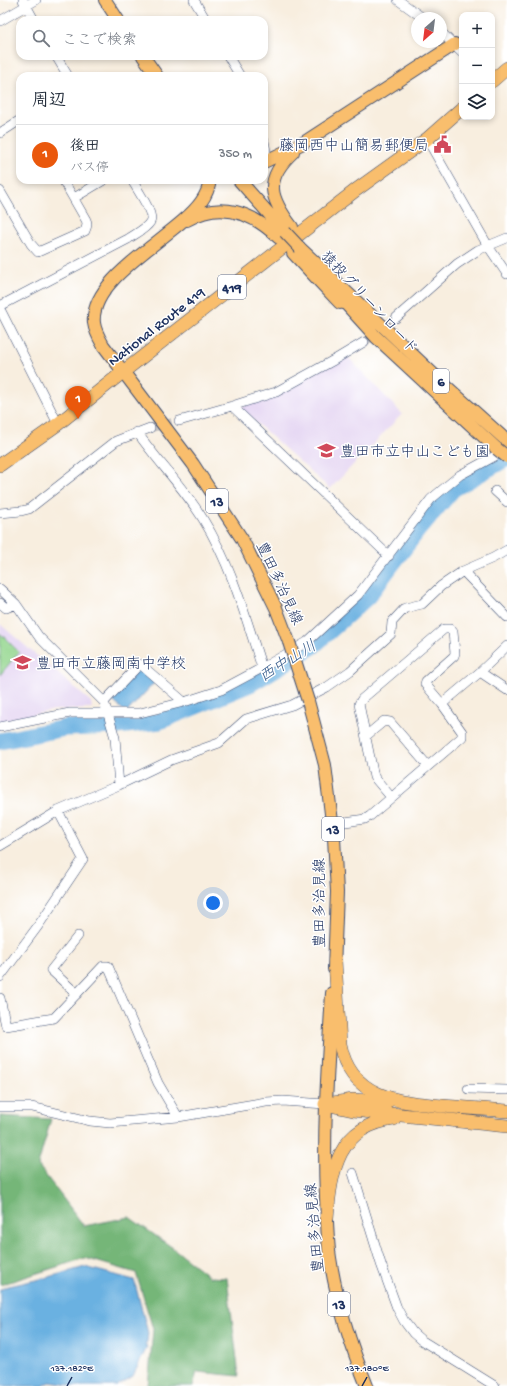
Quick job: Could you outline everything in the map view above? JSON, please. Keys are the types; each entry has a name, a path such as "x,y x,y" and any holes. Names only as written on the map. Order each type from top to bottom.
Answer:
{"highway":[{"path":"495,78 507,68"},
{"name":"National Route 419","path":"0,466 58,424 356,190 427,139 459,111"},
{"path":"335,960 340,1044 346,1064 357,1080 372,1092 391,1099 413,1110"},
{"path":"325,1104 353,1100 507,1126"},
{"path":"327,1218 333,1171 343,1147 352,1137 369,1125 413,1110 507,1111"}],"main road":[{"path":"105,0 115,16"},
{"path":"268,156 303,143 458,48"},
{"path":"144,60 151,72"},
{"path":"145,60 155,72"},
{"path":"285,232 272,188 277,171 289,156 303,143"},
{"path":"168,232 200,204 209,184"},
{"path":"243,184 299,248"},
{"path":"168,232 194,216 205,212 226,210 248,215 269,228 285,232"},
{"name":"豊田多治見線","path":"168,232 114,279 107,287 97,304 95,313 96,330 103,345 193,464 242,538 276,608 289,642 308,701 325,765 332,824 337,892 335,960 325,1104 324,1169 327,1218 330,1257 341,1312 351,1347 367,1386"},
{"name":"猿投グリーンロード","path":"299,248 376,320 504,446 507,457"},
{"name":"猿投グリーンロード","path":"299,248 376,337 504,446"}],"street":[{"path":"0,22 24,3 36,0"},
{"path":"194,0 204,16"},
{"path":"398,0 415,12"},
{"path":"24,3 32,16"},
{"path":"447,38 458,48"},
{"path":"58,60 66,72"},
{"path":"230,60 238,72"},
{"path":"0,133 16,123"},
{"path":"427,139 488,246 507,274"},
{"path":"0,191 31,244 38,252 85,231 88,223 65,184"},
{"path":"74,198 97,184"},
{"path":"58,424 4,326 0,308 128,239 146,226 151,221 152,214 134,184"},
{"path":"396,318 458,264 478,250 507,238"},
{"path":"179,421 276,392 364,342"},
{"path":"232,406 389,556"},
{"path":"0,513 29,509 116,441 150,428"},
{"path":"137,432 177,482 203,519 226,565 243,605 262,668"},
{"path":"0,727 70,713 109,716 140,713 184,702 221,690 262,668 307,642 358,595 431,499 460,475 504,446"},
{"path":"495,491 507,502"},
{"path":"0,846 58,811 119,785 171,760 219,743 246,719 292,706 327,687 350,671 391,634 392,622 405,608 422,604 441,586 463,571 507,550"},
{"path":"463,571 507,617"},
{"path":"0,589 16,604 40,638 104,702 115,738 119,785"},
{"path":"0,603 6,608 16,604"},
{"path":"332,824 370,816 462,737 462,732 442,704 424,684 454,656 453,632 450,629 444,629 362,698 359,704 374,777 391,797"},
{"path":"442,704 480,672 507,646"},
{"path":"104,702 140,664 184,702"},
{"path":"480,672 507,690"},
{"path":"366,736 384,721 390,722 428,766"},
{"path":"0,977 38,926 83,859 58,811"},
{"path":"77,994 51,970 78,936"},
{"path":"0,998 6,1026 54,1018 104,966 108,966 158,1083 178,1117"},
{"path":"468,1089 507,1090"},
{"path":"0,1107 32,1107 69,1114 90,1120 110,1122 178,1117 266,1102 284,1101 325,1104"},
{"path":"354,1173 381,1264 397,1308 404,1321 413,1333 421,1340 495,1386"}],"shaded area":[{"name":"豊田市立中山こども園","path":"347,356 402,414 330,489 240,408"},
{"name":"豊田市立藤岡南中学校","path":"0,624 91,702 92,709 54,710 0,722"}],"green space":[{"path":"0,633 19,652 0,675"},
{"path":"0,1116 51,1119 38,1165 84,1226 129,1217 173,1248 210,1277 227,1278 239,1376 197,1372 193,1386 148,1386 153,1329 136,1273 85,1258 0,1285"}],"water":[{"path":"139,668 155,682 127,712 111,699"},
{"path":"85,1267 134,1280 148,1333 146,1349 133,1376 117,1386 76,1386 50,1382 43,1386 0,1386 0,1290 5,1287"}],"waterway":[{"name":"西中山川","path":"0,741 65,728 118,726 160,721 250,684 313,646 367,597 417,531 453,489 507,458"}],"tunnel":[{"path":"364,342 396,318"},
{"path":"150,428 179,421"}],"place":[{"name":"藤岡西中山簡易郵便局","path":"442,145"},
{"name":"後田","path":"78,419"},
{"name":"豊田市立中山こども園","path":"327,451"},
{"name":"豊田市立藤岡南中学校","path":"23,663"}]}
